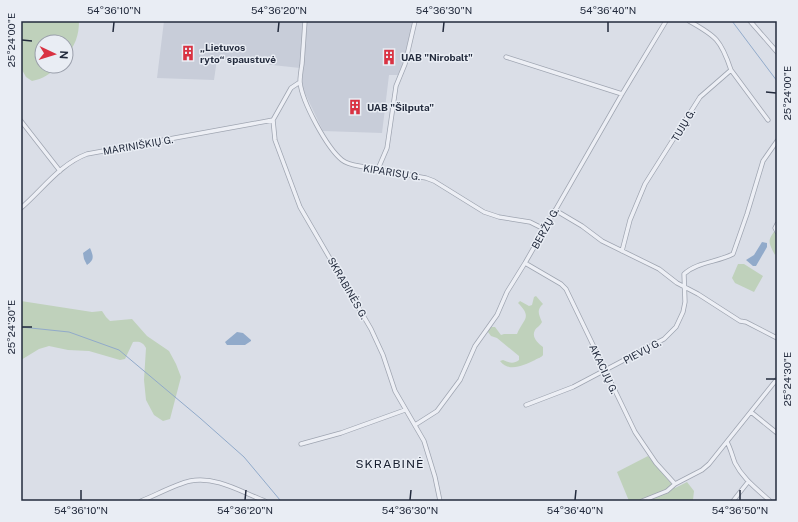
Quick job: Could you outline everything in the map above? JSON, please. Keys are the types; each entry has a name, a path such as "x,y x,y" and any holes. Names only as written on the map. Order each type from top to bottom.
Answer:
{"street":[{"name":"KIPARISŲ G.","path":"306,21 300,82 306,106 332,149 341,159 350,164 426,178 434,181 484,212 499,217 530,222 544,229"},
{"path":"378,170 387,148 396,86 405,64 414,21"},
{"name":"BERŽŲ G.","path":"415,425 437,411 460,380 474,346 497,315 507,292 666,21"},
{"path":"689,21 714,37 727,57 731,70 768,120"},
{"path":"750,21 777,52"},
{"path":"506,57 622,94"},
{"name":"TUJŲ G.","path":"622,251 630,220 645,184 700,97 731,70"},
{"path":"273,120 291,88 300,82"},
{"name":"MARINIŠKIŲ G.","path":"21,208 60,171 77,158 87,154 273,120"},
{"name":"SKRABINĖS G.","path":"273,120 275,140 300,207 371,329 383,355 395,391 424,441 433,470 440,501"},
{"path":"21,121 60,171"},
{"name":"PIEVŲ G.","path":"526,405 559,394 605,371 656,344 672,332 683,312 685,302 684,274 691,269 733,254 763,161 777,141"},
{"path":"555,210 582,226 602,241 659,269 677,283 740,321 746,322 777,338"},
{"path":"777,224 775,228 777,232"},
{"name":"AKACIJŲ G.","path":"525,263 561,284 566,289 638,438 656,463 675,484"},
{"path":"642,501 667,491 675,484 702,470 709,464 777,380"},
{"path":"301,444 341,433 405,410"},
{"path":"751,412 777,433"},
{"path":"727,442 742,475 770,501"},
{"path":"142,501 186,482 198,480 220,483 264,501"},
{"path":"733,501 748,482"}],"shaded area":[{"path":"164,21 304,21 300,68 217,59 214,80 157,78"},
{"path":"307,21 413,21 403,63 398,75 389,75 382,133 323,131 302,87"}],"green space":[{"path":"21,21 79,21 74,44 74,34 34,34 34,74 48,74 46,76 32,81 26,77 21,68"},
{"path":"777,227 777,251 775,255 770,243 770,238"},
{"path":"738,264 744,264 763,276 754,292 735,283 732,278"},
{"path":"536,296 543,304 539,308 539,315 542,322 535,330 534,337 543,347 543,355 521,366 508,367 500,361 503,360 513,363 519,360 519,356 497,338 491,336 488,330 491,327 495,327 501,335 517,334 526,315 523,308 518,303 520,301 529,306 532,305 534,297"},
{"path":"21,301 92,312 102,311 110,321 132,319 147,336 169,351 181,377 170,419 163,421 154,415 146,400 144,380 146,348 141,342 133,342 125,359 120,360 89,351 68,350 49,346 39,349 21,360"},
{"path":"648,456 675,488 687,482 694,491 693,500 629,501 617,472"}],"water":[{"path":"762,242 767,243 767,247 756,266 753,266 746,260 754,255"},
{"path":"90,248 93,258 87,265 83,253"},
{"path":"237,332 243,333 251,341 245,345 227,345 225,342"}],"waterway":[{"path":"732,21 777,81"},
{"path":"21,327 69,332 119,350 244,457 280,500"}],"place":[{"name":"„Lietuvos ryto“ spaustuvė","path":"188,53"},
{"name":"UAB \"Nirobalt\"","path":"389,57"},
{"name":"UAB \"Šilputa\"","path":"355,107"}],"district":[{"name":"SKRABINĖ","path":"390,464"}]}
